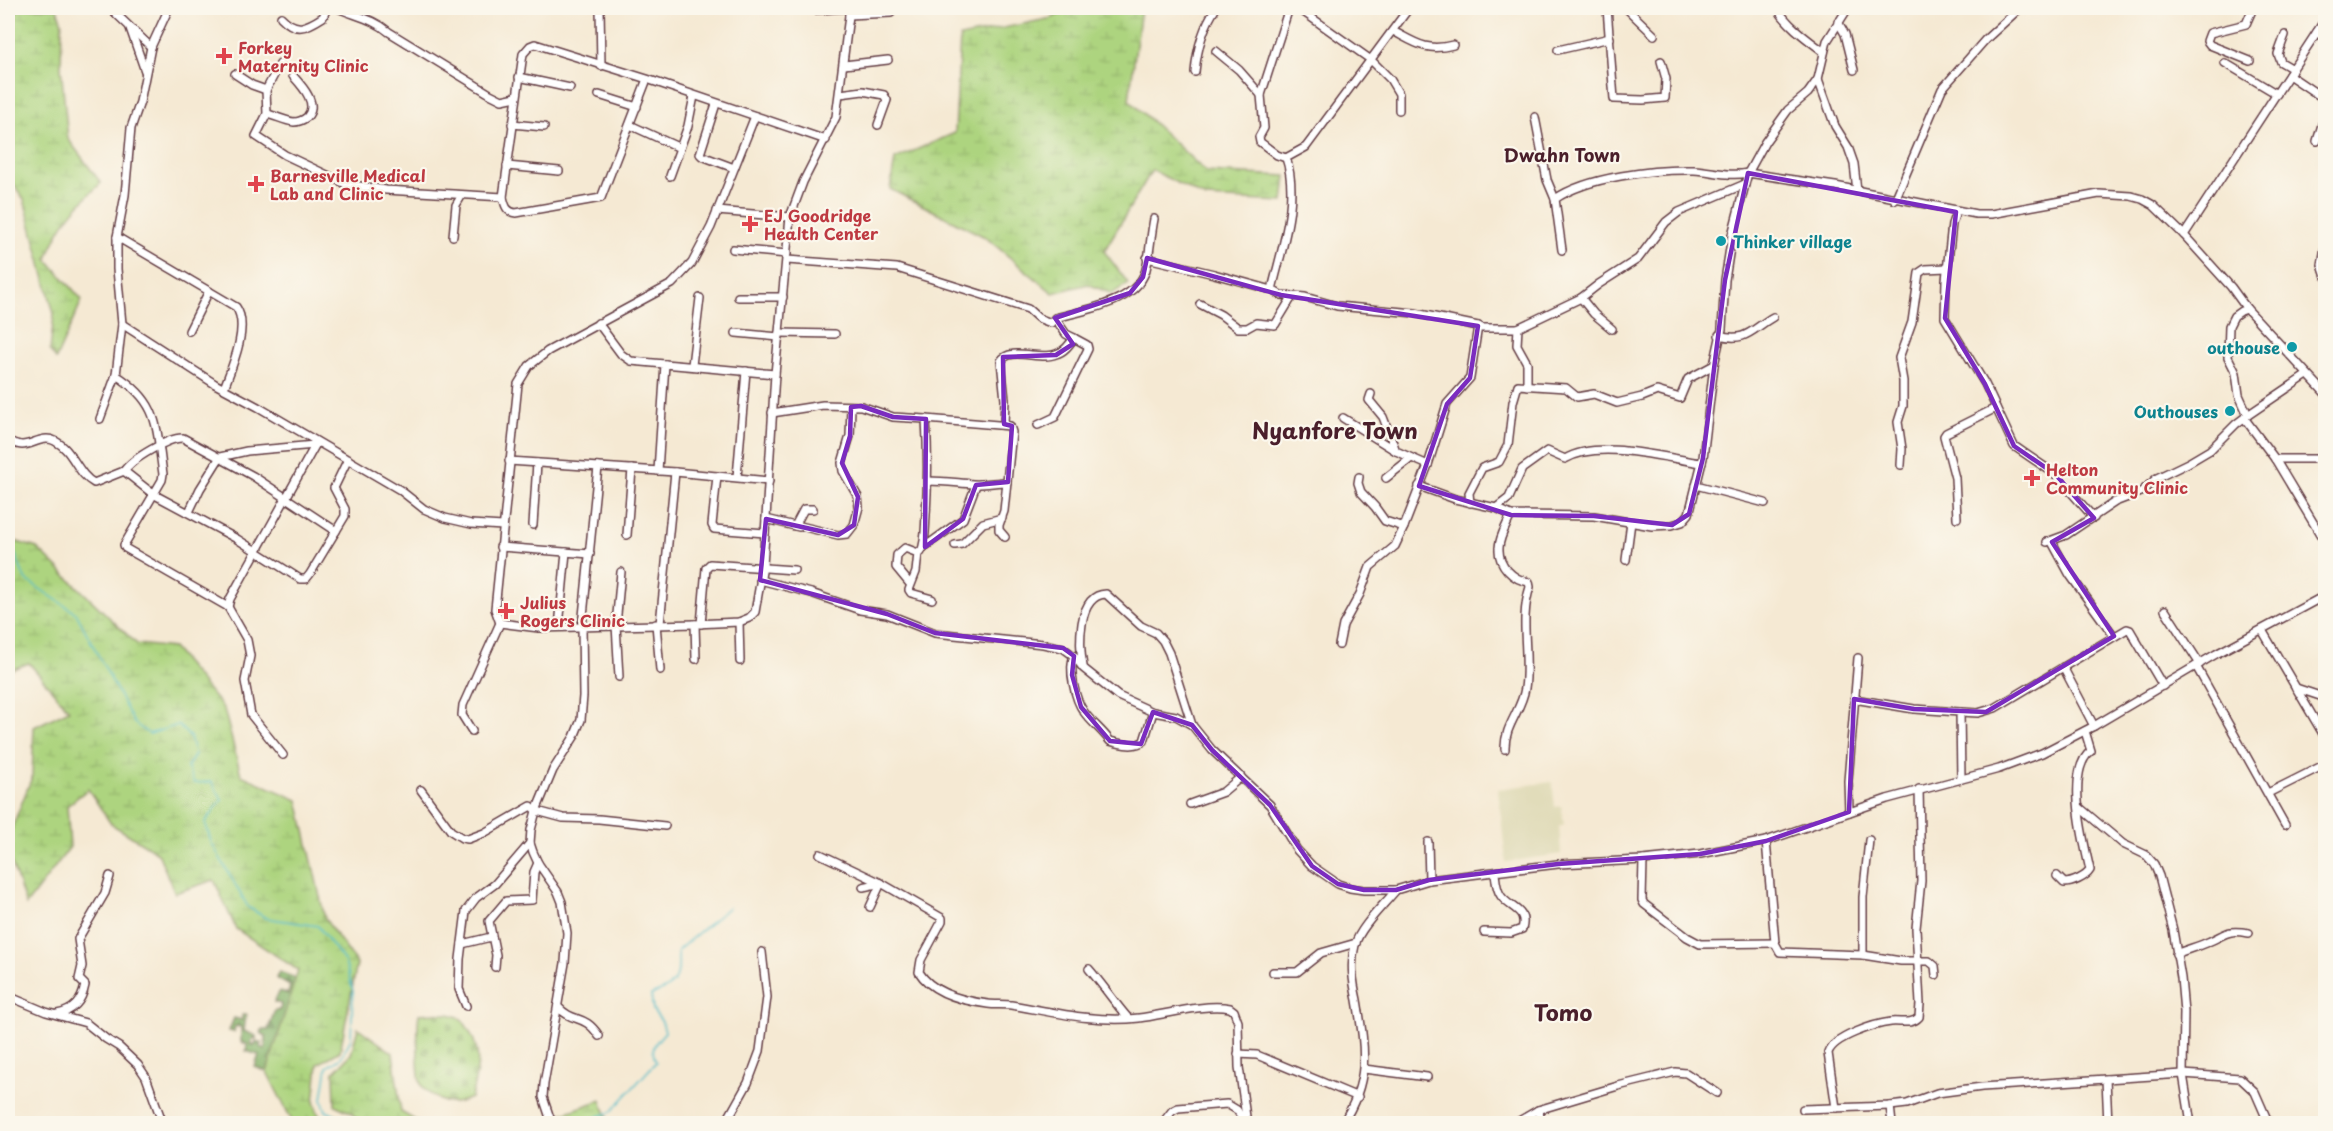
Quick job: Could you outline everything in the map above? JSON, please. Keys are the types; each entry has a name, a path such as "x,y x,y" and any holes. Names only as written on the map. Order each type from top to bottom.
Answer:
{"street":[{"path":"110,8 151,47"},
{"path":"100,419 116,375 122,324 117,269 117,237 125,195 131,128 140,102 151,47 169,8"},
{"path":"281,17 289,26 302,28 323,17 327,8"},
{"path":"338,8 378,23 389,32 502,100 516,97"},
{"path":"600,8 601,66"},
{"path":"767,8 891,13"},
{"path":"1195,72 1196,58 1206,22 1216,8"},
{"path":"1289,8 1261,94 1264,128 1259,137 1260,142 1277,155 1286,158 1306,147 1409,8"},
{"path":"1298,8 1371,60 1396,85 1399,94 1399,110"},
{"path":"1607,8 1614,99 1665,98 1666,79 1661,61"},
{"path":"1626,8 1654,35"},
{"path":"1777,8 1801,35 1824,52"},
{"path":"1419,486 1470,503 1496,508 1511,515 1593,516 1652,526 1682,522 1689,514 1702,463 1714,365 1722,329 1725,280 1732,235 1748,172 1765,142 1788,110 1808,93 1818,79 1827,41 1848,8"},
{"path":"1895,200 1947,80 1970,59 1984,40 2020,8"},
{"path":"2250,61 2210,45 2207,41 2210,33 2246,24 2253,8"},
{"path":"500,623 539,628 698,624 739,622 749,618 755,612 763,566 772,413 790,217 803,182 836,117 850,10"},
{"path":"2184,235 2325,18"},
{"path":"1838,22 1845,34 1854,70"},
{"path":"130,27 145,71"},
{"path":"1393,31 1426,48 1439,49 1453,45"},
{"path":"2317,32 2325,39"},
{"path":"2285,34 2278,54 2281,62 2325,100"},
{"path":"1558,50 1610,38"},
{"path":"647,79 601,198 516,213 506,208 503,197 523,54 535,44 647,79 826,140"},
{"path":"1216,51 1239,70 1261,94"},
{"path":"844,64 888,60"},
{"path":"2225,63 2277,94"},
{"path":"280,64 266,90 267,114 256,136 258,139 312,170 346,184 386,190 503,197"},
{"path":"234,74 266,90"},
{"path":"267,114 292,122 300,122 308,116 312,109 309,97 293,76"},
{"path":"519,77 570,88"},
{"path":"1818,79 1835,126 1848,147 1854,164 1857,191"},
{"path":"840,94 863,91 884,95 887,100 878,125"},
{"path":"599,95 638,107"},
{"path":"670,176 694,96"},
{"path":"716,104 700,154 734,168"},
{"path":"2317,141 2325,112"},
{"path":"472,731 462,715 464,705 500,623 495,609 518,384 529,366 548,351 672,284 692,262 717,211 754,116"},
{"path":"1535,117 1547,180 1555,199 1562,250"},
{"path":"512,124 544,127"},
{"path":"630,125 680,147"},
{"path":"1272,290 1286,231 1292,190 1290,169 1286,158"},
{"path":"507,166 559,171"},
{"path":"1555,199 1581,187 1618,176 1694,170 1735,175 1748,172 1857,191 1956,212 1991,214 2099,194 2132,196 2153,206 2184,235 2231,287 2247,309 2325,394"},
{"path":"1147,258 1214,273 1292,297 1305,297 1337,306 1415,313 1482,328 1518,328 1581,298 1638,259 1666,222 1679,212 1745,184"},
{"path":"453,236 456,205 462,195"},
{"path":"717,211 790,217"},
{"path":"1956,212 1952,224 1947,268 1945,318 1956,340 1985,384 2014,446 2055,474 2094,518"},
{"path":"733,249 897,268 1028,309 1044,322 1051,323 1055,318 1108,304 1130,292 1143,278 1154,219"},
{"path":"117,237 236,307 241,318 241,335 224,388"},
{"path":"2325,241 2322,265 2325,277"},
{"path":"1901,465 1902,449 1898,422 1902,406 1903,381 1899,358 1912,322 1919,273 1925,269 1947,268"},
{"path":"189,331 209,291"},
{"path":"738,297 783,297"},
{"path":"1200,304 1221,315 1238,328 1247,328 1256,323 1275,325 1292,297"},
{"path":"692,365 700,298"},
{"path":"1581,298 1594,314 1612,329"},
{"path":"2247,309 2234,316 2229,326 2228,357 2236,373 2239,395 2246,417 2275,459 2325,544"},
{"path":"1719,335 1745,337 1773,317"},
{"path":"1038,425 1055,417 1088,349 1087,345 1066,334 1055,318"},
{"path":"598,323 621,354 631,361 776,374"},
{"path":"122,324 316,444 348,459 400,490 424,509 445,518 471,524 503,526"},
{"path":"1339,645 1343,625 1360,594 1370,567 1395,546 1404,527 1428,465 1447,404 1470,378 1478,326"},
{"path":"1518,328 1517,345 1527,363 1527,386"},
{"path":"736,333 835,334"},
{"path":"1004,424 1001,361 1004,357 1011,353 1027,356 1056,355 1069,346 1074,338"},
{"path":"658,471 665,364"},
{"path":"1470,503 1469,493 1482,468 1499,462 1508,445 1513,402 1518,385 1566,388 1576,397 1593,394 1617,403 1657,391 1680,398 1688,379 1714,365"},
{"path":"737,477 746,370"},
{"path":"116,375 147,401 154,417 163,474 162,480 124,545 125,548 228,607 247,640 250,656 245,681 251,716 283,755"},
{"path":"2114,636 2049,542 2094,518 2115,502 2141,492 2157,478 2188,464 2210,450 2236,424 2307,375"},
{"path":"1371,394 1369,400 1383,417 1396,451"},
{"path":"772,413 823,405 861,406 893,417 1010,426 1007,482 999,530 1005,537"},
{"path":"766,519 838,535 846,534 854,525 859,507 858,497 843,471 842,463 850,436 851,407"},
{"path":"1957,518 1955,478 1944,436 1996,408"},
{"path":"1343,418 1410,459 1428,465"},
{"path":"926,419 928,481 920,551 916,572 909,590 911,593 932,599"},
{"path":"8,441 21,445 43,439 56,441 67,452 86,479 94,483 124,471 129,464 171,439 183,438 220,457 288,498 336,531"},
{"path":"189,512 220,457 247,451 316,444"},
{"path":"228,607 230,599 316,444"},
{"path":"1496,508 1509,498 1522,469 1547,451 1565,459 1584,450 1624,452 1702,463"},
{"path":"124,471 153,494 189,512 300,579 306,579 345,516 345,509 334,488 348,459"},
{"path":"1386,478 1410,459"},
{"path":"2275,459 2325,459"},
{"path":"509,461 769,481"},
{"path":"533,525 537,464"},
{"path":"466,1006 459,989 464,920 468,907 495,884 530,843 536,811 553,770 574,737 581,720 582,626 598,467"},
{"path":"627,535 632,469"},
{"path":"660,670 658,624 675,472"},
{"path":"717,476 712,525 714,529 765,533"},
{"path":"1359,477 1360,492 1385,521 1404,527"},
{"path":"928,481 976,485 990,481 1007,482"},
{"path":"910,584 896,567 897,555 905,548 920,551 963,519 976,485"},
{"path":"1696,485 1766,503"},
{"path":"798,526 804,509 813,509"},
{"path":"1505,749 1506,734 1525,689 1526,659 1523,631 1530,587 1529,582 1514,578 1510,574 1502,562 1498,549 1511,515"},
{"path":"955,545 962,544 983,523 1002,518"},
{"path":"1626,560 1631,522"},
{"path":"500,548 590,554"},
{"path":"559,627 566,552"},
{"path":"696,659 698,624 707,565 763,566 794,570"},
{"path":"619,677 616,625 621,572"},
{"path":"760,580 812,593 860,610 887,614 935,633 1063,648 1074,656 1083,668 1118,696 1153,712 1176,716 1192,725"},
{"path":"1083,668 1080,630 1092,598 1097,594 1106,594 1141,626 1156,633 1163,641 1192,725 1212,750 1270,804 1298,850 1323,874 1350,888 1396,890 1429,880 1558,864 1643,860 1700,854 1766,841 1918,789 2019,762 2043,753 2085,731 2325,595"},
{"path":"2166,610 2285,825"},
{"path":"739,622 740,662"},
{"path":"1854,699 1914,710 1986,712 2123,630 2130,630 2163,686"},
{"path":"2262,630 2325,739"},
{"path":"1074,656 1070,664 1081,707 1110,741 1141,744 1153,712"},
{"path":"1849,812 1848,781 1858,658"},
{"path":"2063,667 2094,726"},
{"path":"2296,688 2325,698"},
{"path":"1960,712 1961,779"},
{"path":"2057,876 2064,883 2069,883 2088,874 2090,870 2079,807 2081,770 2084,757 2091,751 2085,731"},
{"path":"2268,793 2325,764"},
{"path":"1190,804 1223,792 1240,777"},
{"path":"421,789 451,831 468,839 484,833 531,806 536,811 563,818 599,819 665,826"},
{"path":"1836,1108 1828,1053 1830,1048 1844,1038 1869,1027 1917,1020 1920,1004 1916,928 1921,871 1918,789"},
{"path":"2079,807 2104,830 2123,844 2146,855 2154,864 2173,930 2181,978 2184,1012 2183,1074 2191,1124"},
{"path":"1863,955 1863,897 1869,840"},
{"path":"1766,841 1775,943 1780,952 1863,955 1932,963 1936,975"},
{"path":"1428,842 1429,880"},
{"path":"530,843 538,863 558,892 567,933 565,963 543,1084 543,1097 552,1124"},
{"path":"820,854 881,883 942,918 919,966 923,979 956,997 990,1005 1008,1004 1064,1016 1128,1018 1230,1008 1234,1011 1238,1022 1238,1054 1246,1124"},
{"path":"1643,860 1644,904 1687,937 1700,944 1775,943"},
{"path":"495,967 496,955 489,921 506,901 532,900 534,872 538,863"},
{"path":"1484,932 1511,933 1522,929 1524,922 1523,915 1516,906 1503,899 1499,893 1495,873"},
{"path":"55,1015 72,1009 84,992 86,985 79,979 82,966 78,939 105,893 110,876"},
{"path":"863,886 881,883"},
{"path":"870,907 881,883"},
{"path":"1342,1124 1358,1097 1364,1069 1364,1037 1352,969 1356,943 1362,931 1396,890"},
{"path":"2176,954 2211,941 2224,933 2236,931 2249,933"},
{"path":"462,944 491,938"},
{"path":"1273,972 1297,972 1321,953 1356,943"},
{"path":"725,1124 748,1083 760,1051 766,997 762,952"},
{"path":"1089,969 1102,984 1112,1002 1128,1018"},
{"path":"8,996 55,1015 89,1025 118,1047 138,1065 150,1085 163,1124"},
{"path":"558,1007 567,1016 588,1022 599,1036"},
{"path":"1238,1054 1257,1055 1358,1097"},
{"path":"1364,1069 1427,1077"},
{"path":"1514,1124 1539,1110 1618,1086 1675,1072 1686,1073 1718,1093"},
{"path":"1803,1109 1907,1104 1937,1093 1982,1087 2183,1074 2240,1078 2255,1092 2269,1124"},
{"path":"2106,1079 2108,1124"},
{"path":"1162,1124 1172,1111 1178,1108 1227,1104 1237,1110 1246,1124"},
{"path":"1890,1106 1892,1124"},
{"path":"1539,1110 1543,1124"}],"highlighted area":[{"path":"1748,173 1956,212 1945,318 1985,384 2014,446 2055,474 2094,518 2052,542 2114,636 1986,712 1914,709 1854,699 1849,812 1766,841 1700,854 1558,864 1429,880 1396,890 1364,890 1338,884 1312,866 1270,805 1212,750 1192,725 1153,712 1141,744 1110,741 1081,707 1072,675 1074,656 1063,648 935,633 887,614 760,580 766,519 838,535 854,525 858,497 842,463 850,436 851,407 861,406 893,417 926,419 925,547 963,519 976,485 1008,482 1012,426 1004,424 1003,357 1056,355 1073,344 1055,318 1130,293 1143,277 1147,258 1281,295 1478,326 1470,378 1447,404 1419,486 1511,515 1594,516 1672,525 1689,514 1703,458 1725,280"}],"shaded area":[{"path":"1552,782 1555,807 1561,806 1564,824 1559,826 1561,854 1506,862 1498,789"}],"green space":[{"path":"20,8 57,8 62,23 61,67 68,139 101,183 68,218 47,259 82,300 56,359 50,351 54,314 24,199 8,177 8,23"},
{"path":"1070,8 1141,8 1129,100 1206,172 1286,176 1283,202 1206,198 1152,170 1104,251 1128,283 1112,294 1088,284 1053,293 985,237 890,189 895,159 955,133 960,37 1052,18"},
{"path":"8,539 37,548 137,644 173,648 224,709 241,775 298,800 325,919 357,964 340,1051 318,1064 314,1102 320,1118 341,1123 293,1123 267,1072 298,970 236,929 214,880 175,893 158,853 111,824 88,789 67,806 70,847 26,905 8,852 8,838 32,777 34,727 69,710 29,663 8,671"},
{"path":"279,972 296,978 267,1072 255,1067 259,1055 246,1051 247,1044 241,1042 241,1027 235,1026 234,1032 229,1031 234,1018 242,1020 242,1015 246,1015 244,1031 256,1036 251,1044 255,1045 256,1041 261,1043 260,1047 265,1049 266,1036 261,1033 261,1030 268,1030 275,1010 280,1010 281,1004 274,1002 280,991 288,994 290,986 276,978"},
{"path":"419,1014 453,1015 460,1019 474,1041 478,1064 471,1098 449,1103 426,1091 421,1084 418,1050"},
{"path":"358,1028 393,1053 401,1112 420,1123 359,1123 352,1113 335,1105 334,1072 351,1054"},
{"path":"601,1100 609,1123 547,1124 559,1115"}],"waterway":[{"path":"8,536 25,579 76,613 134,723 149,734 178,725 190,737 195,755 187,767 194,783 212,782 222,800 205,822 211,842 248,907 266,918 318,926 345,962 353,991 351,1039 340,1059 327,1067 322,1099 326,1111 345,1120 347,1124"},
{"path":"577,1124 611,1112 656,1062 653,1049 665,1032 662,1022 653,1010 651,995 672,984 677,974 678,950 729,907"}],"place":[{"name":"Forkey Maternity Clinic","path":"224,56"},
{"name":"Barnesville Medical Lab and Clinic","path":"256,184"},
{"name":"EJ Goodridge Health Center","path":"750,224"},
{"name":"Thinker village","path":"1721,241"},
{"name":"outhouse","path":"2292,347"},
{"name":"Outhouses","path":"2230,411"},
{"name":"Helton Community Clinic","path":"2032,478"},
{"name":"Julius Rogers Clinic","path":"506,611"}],"district":[{"name":"Dwahn Town","path":"1562,154"},
{"name":"Nyanfore Town","path":"1335,429"},
{"name":"Tomo","path":"1563,1011"}]}
